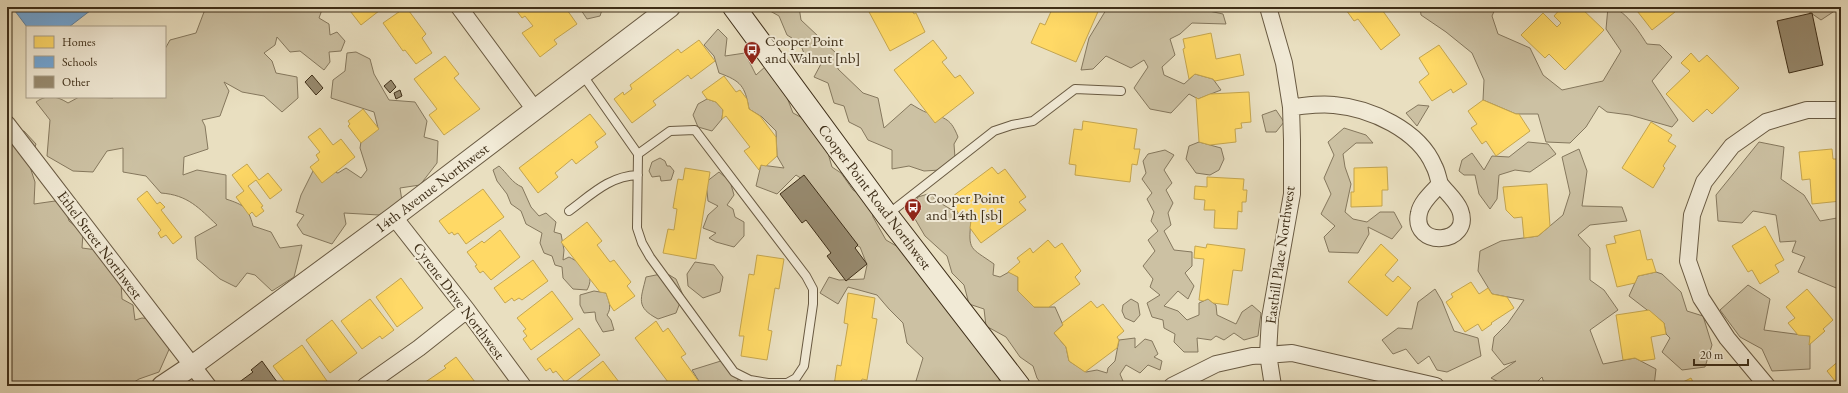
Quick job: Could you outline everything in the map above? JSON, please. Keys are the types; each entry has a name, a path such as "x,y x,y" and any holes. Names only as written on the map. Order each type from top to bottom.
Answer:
{"main road":[{"name":"Cooper Point Road Northwest","path":"734,7 887,215 1019,386"}],"street":[{"path":"459,7 535,110"},
{"name":"14th Avenue Northwest","path":"162,386 192,366 394,217 670,7"},
{"name":"Easthill Place Northwest","path":"1268,7 1284,63 1291,107 1292,194 1270,318 1268,354 1273,386"},
{"path":"1291,107 1332,104 1357,108 1378,115 1396,125 1426,151 1434,166 1440,184"},
{"path":"1767,386 1727,338 1701,298 1688,261 1692,215 1704,182 1732,146 1766,122 1807,110 1841,110"},
{"name":"Ethel Street Northwest","path":"7,124 208,386"},
{"name":"Cyrene Drive Northwest","path":"394,217 467,310 523,386"},
{"path":"365,386 419,348 467,310"},
{"path":"1172,386 1216,364 1252,356 1292,353 1436,386"}],"lane":[{"path":"582,74 638,154 637,228 642,243 650,257 722,358 734,372 750,380 787,383 796,378 804,366 813,304 813,289 806,276 695,130 670,131 638,154"},
{"path":"887,215 994,131 1012,125 1033,121 1075,90 1121,91"},
{"path":"569,211 612,180 625,176 638,176"}],"shaded area":[{"path":"210,7 323,7 319,18 329,24 330,35 337,32 345,41 341,51 329,52 330,62 324,70 300,51 290,52 277,37 275,45 264,53 272,61 276,73 297,77 298,98 282,112 264,96 242,92 224,82 229,91 220,116 202,120 205,126 208,149 184,157 183,175 197,170 226,175 226,199 241,205 247,211 253,226 271,232 280,248 302,245 294,277 272,291 255,275 247,273 236,287 220,279 197,259 195,237 217,225 192,203 179,196 161,193 146,176 123,172 123,148 107,151 93,172 73,171 47,156 50,120 36,102 44,98 58,98 68,103 77,98 166,98 166,47 170,40 196,33 204,12"},
{"path":"579,7 603,7 600,16 587,19"},
{"path":"763,7 799,7 801,20 837,54 838,69 863,93 878,98 884,128 911,104 928,113 947,120 953,126 958,137 954,144 955,158 940,170 924,171 909,166 892,169 892,150 868,140 861,128 849,122 844,106 834,103 828,83 814,77 822,62 805,56 800,43 787,35 779,16"},
{"path":"1105,7 1199,7 1223,14 1226,24 1192,23 1180,34 1170,39 1175,55 1162,67 1164,75 1184,84 1195,74 1213,79 1221,90 1198,99 1189,94 1171,113 1150,109 1134,88 1148,67 1144,60 1131,68 1106,56 1093,69 1081,70 1089,38 1106,10"},
{"path":"1420,7 1496,7 1492,16 1498,34 1530,48 1543,75 1562,90 1603,81 1621,51 1606,29 1608,7 1614,8 1620,11 1630,21 1647,44 1660,45 1672,57 1652,81 1678,120 1672,127 1630,115 1607,112 1599,106 1586,127 1570,143 1546,142 1538,114 1516,114 1483,100 1484,80 1472,53 1446,32 1421,15"},
{"path":"1809,7 1841,8 1821,20 1808,11"},
{"path":"718,29 727,38 725,56 745,53 756,75 766,66 783,87 793,113 810,122 825,143 832,167 841,173 853,190 870,201 873,217 886,240 912,255 998,370 1000,386 909,386 916,381 923,358 907,343 903,323 877,295 848,287 838,304 820,293 829,277 839,280 864,279 867,265 860,247 840,238 811,185 796,175 777,194 756,186 761,165 784,168 777,156 776,131 762,117 749,109 746,95 741,85 719,73 714,56 704,45"},
{"path":"356,52 370,59 374,74 389,100 415,102 427,121 424,137 438,141 437,163 420,185 400,188 402,201 379,215 344,213 346,224 332,244 303,234 297,225 304,215 296,212 301,195 315,167 338,173 346,168 361,178 367,170 360,148 362,136 378,128 374,112 331,98 333,80 345,71 347,53"},
{"path":"707,99 716,102 723,110 722,119 712,131 698,127 693,115 698,104"},
{"path":"1418,105 1429,106 1417,126 1406,113"},
{"path":"1276,110 1284,122 1276,132 1266,132 1262,115"},
{"path":"1344,128 1366,135 1373,143 1356,143 1343,154 1345,167 1351,184 1345,212 1353,219 1367,222 1380,212 1394,212 1402,227 1392,239 1368,227 1369,234 1358,253 1329,252 1324,237 1335,226 1321,214 1331,194 1324,178 1334,155 1328,142"},
{"path":"24,131 36,144 29,164 35,182 34,204 55,201 65,207 69,221 83,233 82,248 97,250 121,282 122,299 133,305 135,320 142,318 161,320 171,345 159,372 139,379 128,386 7,386 7,132"},
{"path":"1199,142 1221,148 1224,159 1219,170 1210,175 1196,173 1186,159 1189,146"},
{"path":"1528,142 1548,144 1556,154 1530,172 1515,170 1499,175 1497,199 1490,209 1479,194 1475,175 1464,175 1459,171 1462,160 1472,153 1484,170 1492,156 1509,157"},
{"path":"1759,142 1784,147 1781,179 1804,195 1820,221 1837,218 1841,226 1841,290 1798,272 1805,257 1792,252 1796,241 1780,242 1776,215 1753,211 1742,223 1718,221 1716,195"},
{"path":"1579,149 1587,171 1582,206 1622,207 1627,221 1590,225 1578,235 1590,248 1590,280 1604,290 1618,310 1590,330 1603,364 1635,358 1656,369 1654,386 1545,386 1542,377 1536,383 1506,386 1491,378 1516,361 1504,365 1492,350 1494,337 1508,323 1524,300 1492,294 1478,271 1480,251 1501,241 1538,236 1563,215 1570,193 1562,157"},
{"path":"1165,150 1174,155 1164,170 1172,183 1166,190 1173,203 1168,213 1171,225 1164,231 1174,250 1192,252 1192,266 1185,273 1194,286 1188,299 1178,291 1164,306 1178,311 1187,320 1199,315 1199,303 1208,299 1216,305 1217,315 1236,324 1242,312 1252,305 1261,313 1258,336 1244,340 1234,333 1224,340 1216,336 1211,340 1197,338 1198,352 1184,352 1174,342 1175,334 1164,328 1163,320 1152,317 1147,303 1160,295 1150,287 1153,279 1143,266 1155,251 1148,240 1158,231 1151,221 1154,212 1147,199 1152,193 1142,179 1146,173 1143,161 1148,154"},
{"path":"660,158 665,161 667,166 670,166 674,171 671,180 661,181 660,176 652,177 649,171 652,162"},
{"path":"499,166 512,180 522,187 531,207 539,216 546,213 556,222 554,232 561,234 564,250 563,260 569,257 587,270 590,279 587,290 573,289 563,278 562,267 555,265 552,256 544,253 540,243 542,233 526,224 521,211 511,204 507,194 497,181 493,170"},
{"path":"719,172 730,181 734,195 727,205 733,209 735,217 744,222 744,236 734,247 716,242 709,238 716,233 703,228 708,215 718,206 708,201 706,182"},
{"path":"931,193 935,200 971,221 970,238 972,247 975,251 994,264 993,275 1000,277 1009,272 1018,277 1018,291 1034,307 1055,307 1063,325 1054,333 1066,347 1069,361 1086,372 1097,370 1107,373 1108,368 1115,361 1119,340 1135,338 1135,348 1145,339 1152,341 1158,354 1154,357 1162,361 1160,370 1148,365 1140,373 1126,365 1120,374 1125,386 1043,386 1037,378 1033,366 1020,357 1006,337 986,326 984,309 969,304 964,285 952,273 947,256 925,236 915,219 914,205 918,197"},
{"path":"695,262 714,265 723,277 720,292 703,298 688,286 687,274"},
{"path":"1656,272 1662,274 1681,292 1687,311 1703,316 1712,345 1705,367 1682,370 1662,352 1670,338 1666,334 1664,323 1629,296 1638,276"},
{"path":"666,273 676,279 683,295 676,313 658,319 651,315 643,306 642,297 646,277"},
{"path":"1748,285 1770,299 1764,330 1810,336 1810,369 1772,371 1762,349 1740,337 1720,310"},
{"path":"1435,289 1442,301 1454,331 1478,338 1481,356 1447,372 1437,370 1429,356 1418,364 1406,349 1393,354 1382,340 1398,328 1412,329 1418,302"},
{"path":"594,291 606,293 610,307 607,315 611,320 614,330 603,332 596,320 595,312 584,313 580,305 580,295"},
{"path":"1131,299 1138,303 1140,315 1134,322 1125,318 1122,311 1123,305"},
{"path":"724,360 739,373 737,386 702,386 692,370"}],"building: Homes":[{"path":"347,7 384,7 361,25"},
{"path":"406,7 426,34 422,38 432,53 416,64 405,50 403,51 383,23"},
{"path":"514,7 565,7 577,24 554,40 557,44 540,57 522,33 533,26 525,16 522,18"},
{"path":"873,7 910,7 914,14 916,13 925,32 890,51 868,10"},
{"path":"1053,7 1100,7 1076,62 1031,43 1040,23 1045,25"},
{"path":"1344,7 1380,7 1400,35 1381,50 1358,19 1354,21"},
{"path":"1562,7 1580,7 1604,30 1565,70 1549,54 1545,58 1521,35 1543,13 1557,27 1561,23 1554,16"},
{"path":"1634,7 1672,7 1675,12 1652,30"},
{"path":"1211,33 1216,59 1240,54 1244,75 1215,81 1213,79 1195,74 1189,79 1183,49 1185,48 1183,39"},
{"path":"699,40 715,61 691,79 688,75 653,101 656,105 632,123 614,99 623,92 624,95 632,89 630,85 678,49 681,53"},
{"path":"933,40 947,58 942,62 955,78 960,75 974,93 935,123 894,70"},
{"path":"1439,45 1467,84 1453,93 1451,89 1432,101 1419,82 1429,74 1419,58"},
{"path":"1691,53 1699,62 1707,55 1739,88 1712,114 1707,109 1693,122 1666,94 1690,71 1681,63"},
{"path":"445,56 459,74 454,78 480,109 444,135 429,115 437,109 414,79"},
{"path":"724,76 736,92 740,90 747,99 749,109 760,116 776,137 777,156 766,166 761,165 759,170 744,151 750,147 726,116 722,119 723,110 716,102 707,99 702,92"},
{"path":"1249,92 1251,122 1241,123 1242,128 1235,129 1236,142 1210,145 1199,142 1196,97 1198,99 1210,94"},
{"path":"1483,100 1519,114 1530,131 1496,156 1486,141 1482,144 1471,128 1477,124 1468,111"},
{"path":"363,109 379,129 361,143 348,126 350,124 348,121"},
{"path":"590,114 606,134 595,142 598,147 576,164 572,159 555,173 558,177 538,193 519,168"},
{"path":"1083,121 1137,129 1134,149 1140,149 1137,165 1132,164 1130,182 1075,175 1076,165 1069,164 1074,129 1082,130"},
{"path":"1651,122 1672,135 1668,141 1676,146 1663,166 1665,168 1653,188 1622,168"},
{"path":"320,128 333,145 341,139 355,157 322,183 310,167 319,160 316,155 320,152 308,137"},
{"path":"1832,149 1833,159 1841,159 1841,201 1812,204 1810,179 1802,180 1799,152"},
{"path":"247,164 259,180 268,173 282,190 270,199 256,180 248,186 263,206 261,207 264,211 256,217 252,212 249,215 236,197 244,191 232,175"},
{"path":"992,167 998,174 1005,169 1026,197 1019,202 1026,210 981,243 970,228 971,221 960,215 949,199"},
{"path":"1387,167 1388,190 1382,190 1382,206 1351,207 1351,192 1354,192 1354,168"},
{"path":"685,168 710,172 696,259 663,253 668,229 674,230 677,209 673,208 678,179 683,180"},
{"path":"1207,177 1244,179 1243,190 1247,190 1246,202 1242,202 1242,212 1238,211 1237,229 1214,228 1215,210 1204,210 1205,200 1194,199 1195,186 1207,187"},
{"path":"1547,184 1550,226 1538,236 1524,238 1522,217 1514,218 1506,210 1503,187"},
{"path":"483,189 504,217 466,244 458,233 454,235 452,232 449,234 439,221"},
{"path":"147,191 157,204 160,202 165,207 161,210 182,237 173,244 166,235 161,238 158,233 161,230 137,199"},
{"path":"587,222 602,241 597,245 610,262 614,260 631,282 627,286 635,296 614,311 610,305 606,293 600,292 561,242"},
{"path":"1765,226 1784,260 1775,265 1779,272 1760,284 1752,270 1748,272 1732,246"},
{"path":"500,230 520,257 491,280 483,271 480,273 475,266 477,265 467,252 482,241 484,243"},
{"path":"1640,230 1647,260 1652,259 1656,272 1638,276 1635,283 1617,287 1606,245 1616,243 1614,236"},
{"path":"1048,240 1055,248 1062,243 1081,271 1075,277 1080,284 1049,307 1034,307 1018,291 1018,277 1008,272 1020,262 1017,258 1030,248 1033,253"},
{"path":"1207,244 1245,249 1242,271 1233,270 1228,305 1213,303 1208,299 1203,301 1199,300 1204,259 1194,258 1195,246 1206,248"},
{"path":"1381,244 1398,260 1385,275 1393,282 1398,276 1411,288 1387,316 1348,282"},
{"path":"757,255 784,259 779,289 775,288 768,330 772,331 767,360 741,356 744,336 739,336 749,274 754,275"},
{"path":"533,260 548,281 522,300 519,298 514,301 512,298 505,303 494,288"},
{"path":"401,278 423,308 397,327 376,297"},
{"path":"1471,282 1479,294 1488,288 1492,294 1507,297 1514,308 1491,323 1492,324 1482,331 1478,324 1465,332 1446,302 1453,297 1451,294"},
{"path":"1807,289 1833,320 1823,329 1825,331 1809,345 1810,336 1798,335 1788,323 1795,318 1786,307"},
{"path":"552,291 573,319 531,350 523,339 527,336 523,331 526,329 517,318"},
{"path":"848,293 875,298 872,318 877,319 867,380 862,379 860,386 834,386 837,365 841,366 848,324 844,323"},
{"path":"370,299 394,330 382,339 380,336 362,349 341,321"},
{"path":"1091,301 1097,308 1103,304 1124,331 1117,337 1119,340 1117,348 1085,372 1069,361 1066,347 1054,333 1063,325 1062,323"},
{"path":"1649,310 1664,323 1666,334 1651,337 1655,359 1641,361 1635,358 1623,360 1616,315"},
{"path":"332,320 357,353 330,373 306,340"},
{"path":"656,321 663,332 668,328 686,354 681,357 702,386 671,386 635,338"},
{"path":"579,328 600,355 565,382 556,371 553,373 550,368 546,371 537,359"},
{"path":"302,345 327,381 319,386 288,386 273,366"},
{"path":"456,357 478,386 421,385 446,368 444,366"},
{"path":"1841,359 1841,386 1839,386 1827,371"},
{"path":"603,361 622,386 571,386"},
{"path":"1691,378 1695,386 1675,386"}],"building: Schools":[{"path":"12,7 95,7 70,26 26,26"}],"building: Other":[{"path":"1812,13 1823,65 1789,73 1777,21"},
{"path":"312,75 323,88 316,95 305,82"},
{"path":"391,80 396,87 390,93 384,86"},
{"path":"400,90 402,96 396,99 394,93"},
{"path":"804,175 858,245 855,248 867,264 846,281 827,256 831,253 806,220 802,223 780,194"},
{"path":"262,361 280,386 240,386 238,383 253,372 251,370"}],"place":[{"name":"Cooper Point and Walnut [nb]","path":"752,65"},
{"name":"Cooper Point and 14th [sb]","path":"913,222"}]}
